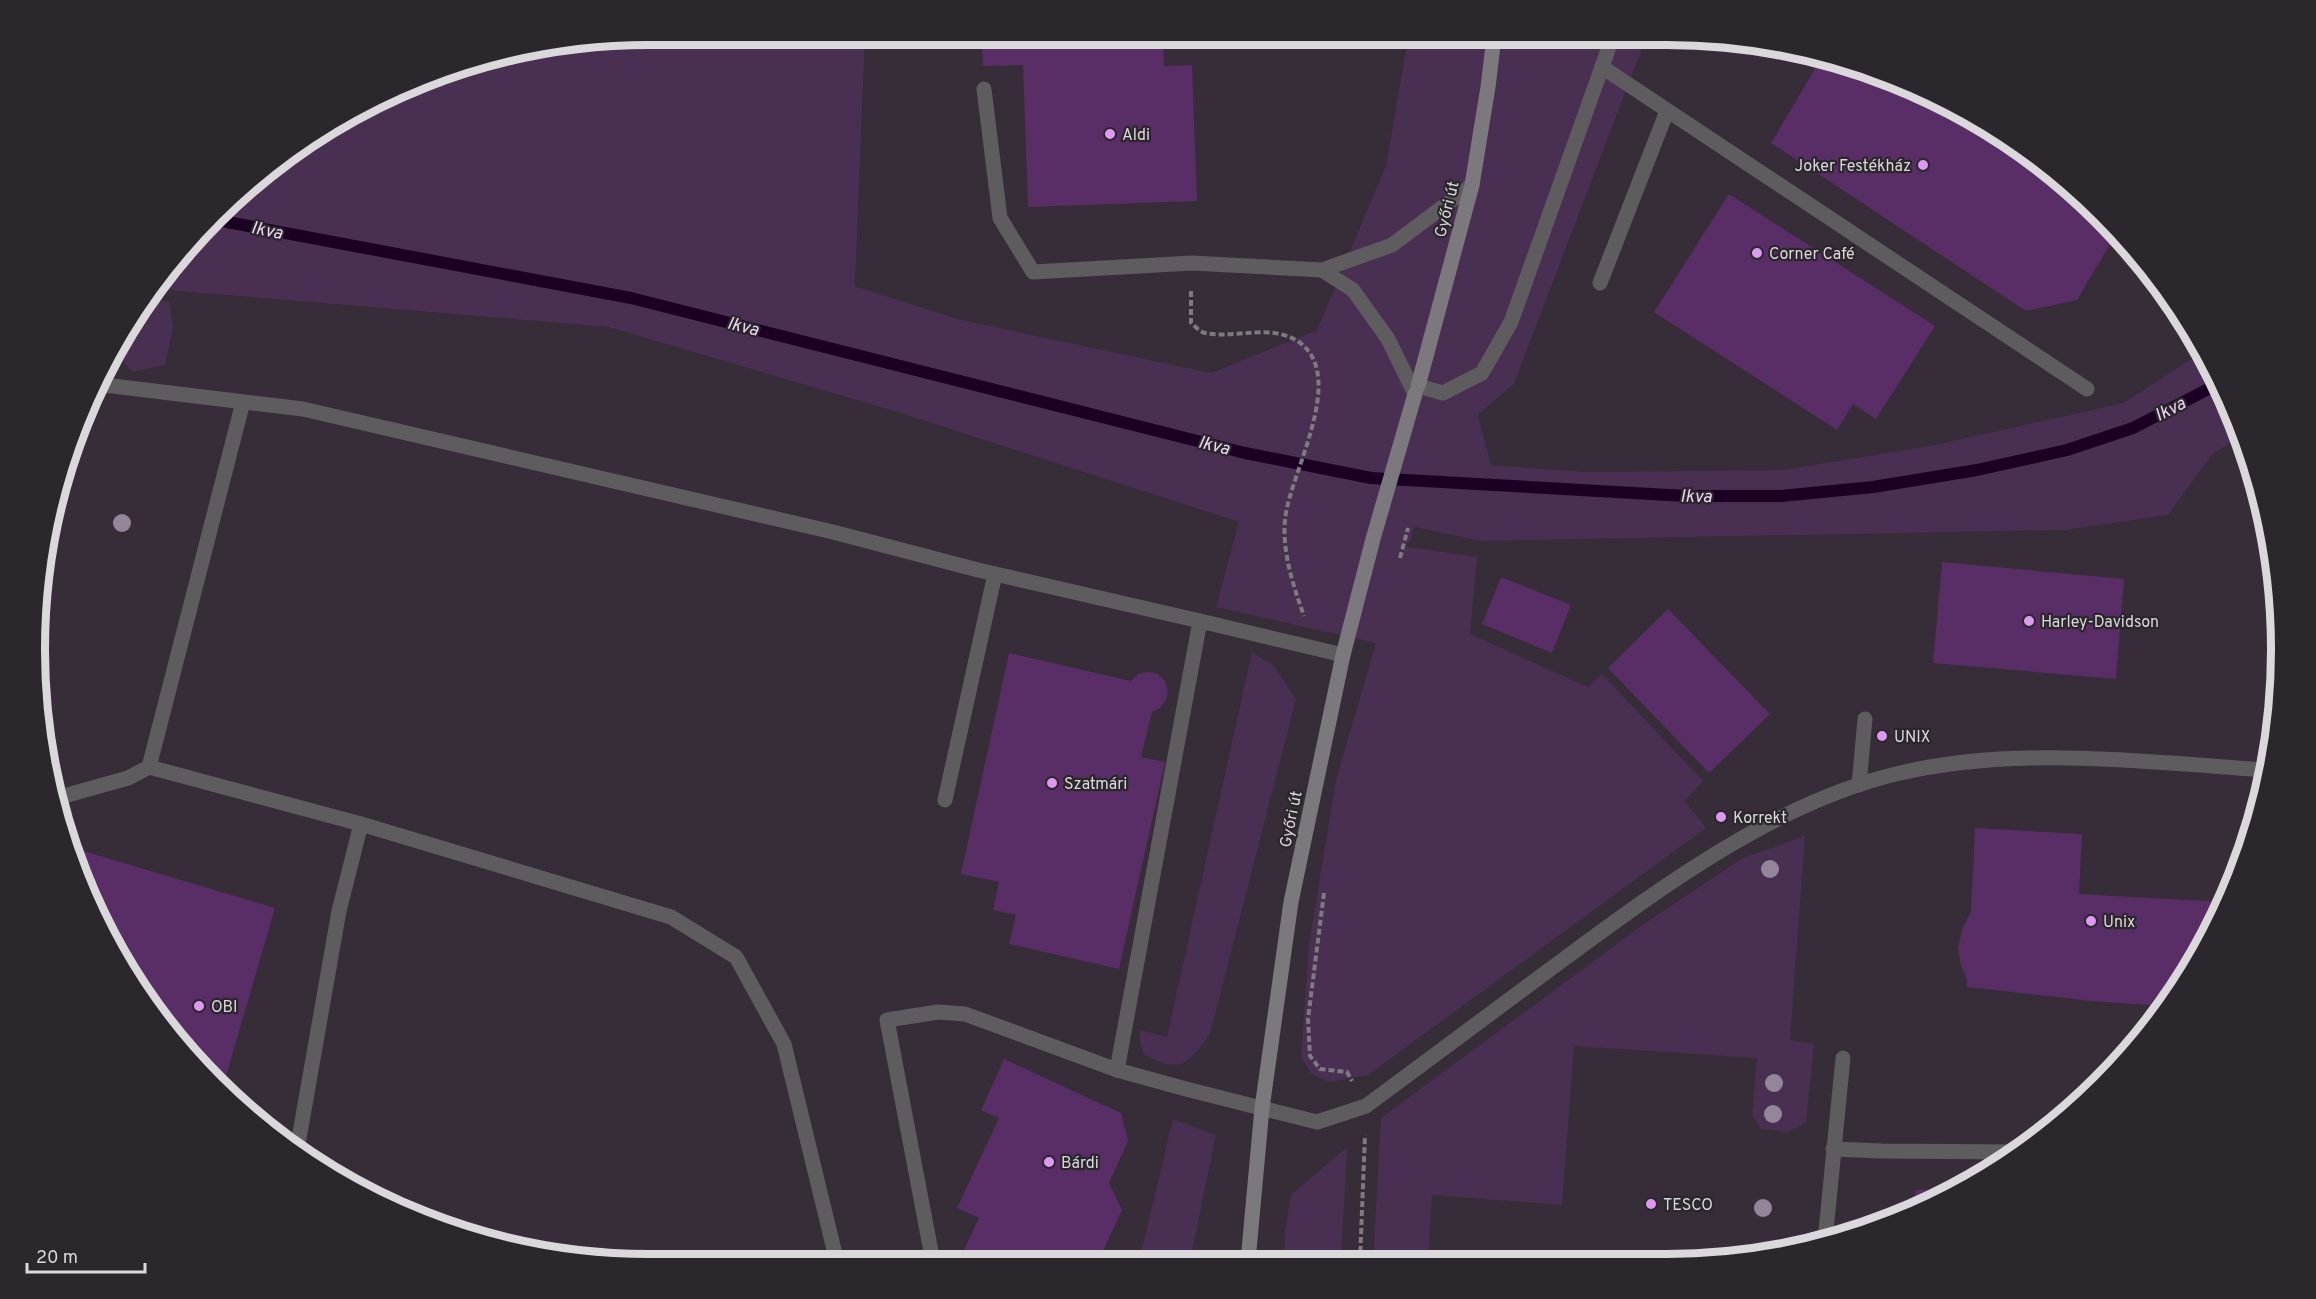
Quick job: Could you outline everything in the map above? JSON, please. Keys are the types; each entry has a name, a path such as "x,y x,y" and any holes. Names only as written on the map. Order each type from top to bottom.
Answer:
{"main road":[{"name":"Győri út","path":"1249,1254 1262,1108 1290,902 1343,655 1373,538 1472,185 1493,45"}],"street":[{"path":"1323,270 1353,290 1388,339 1416,390 1443,393 1482,373 1511,322 1610,45"},
{"path":"1602,67 2087,389"},
{"path":"984,89 1000,218 1033,272 1192,263 1323,270 1392,245 1472,185"},
{"path":"1600,283 1667,111"},
{"path":"106,385 303,409 833,532 994,574 1343,655"},
{"path":"149,767 243,402"},
{"path":"945,800 994,574"},
{"path":"1117,1070 1200,621"},
{"path":"1859,785 1864,719"},
{"path":"931,1254 887,1020 938,1012 965,1014 1117,1070 1317,1122 1366,1106 1631,910 1689,870 1783,818 1832,795 1897,773 1991,759 2113,760 2258,769"},
{"path":"64,796 128,778 149,767 361,824 671,917 736,957 784,1044 835,1254"},
{"path":"299,1141 339,911 361,824"},
{"path":"1826,1232 1843,1058"},
{"path":"1833,1149 2002,1152"}],"path":[{"path":"1192,263 1191,323 1204,333 1283,334 1299,342 1311,354 1318,370 1319,393 1286,516 1284,543 1292,581 1314,648"},
{"path":"1324,893 1308,1019 1310,1056 1320,1069 1347,1072 1366,1106 1360,1254"}],"shaded area":[{"path":"865,45 1407,45 1386,165 1317,330 1211,373 958,319 855,286"},
{"path":"865,45 855,286 958,319 1211,373 1317,330 1386,165 1407,45 1644,45 1514,384 1478,415 1491,465 1586,472 1781,470 1925,447 2123,403 2195,356 2209,382 2234,440 2211,456 2168,515 2066,530 1480,541 1414,527 1411,541 1403,546 1477,557 1470,634 1588,687 1602,674 1703,781 1685,801 1706,828 1368,1075 1329,1082 1311,1073 1301,1057 1309,945 1336,780 1376,643 1216,607 1239,522 894,411 608,327 164,290 195,251 251,195 314,147 347,126 382,107 455,77 532,57 610,46"},
{"path":"1644,45 1706,46 1745,50 1823,66 1898,91 1969,126 2034,170 2094,222 2146,282 2195,356 2123,403 1925,447 1781,470 1586,472 1491,465 1478,415 1514,384"},
{"path":"164,290 608,327 894,411 1239,522 1402,546 1414,527 1480,541 2066,530 2168,515 2211,456 2234,440 2250,493 2266,571 2270,610 2270,689 2259,767 2239,844 2209,917 2190,952 2146,1017 2094,1077 2065,1104 2002,1152 1934,1192 1861,1222 1823,1233 1745,1249 1666,1254 650,1254 571,1249 493,1233 455,1222 382,1192 314,1152 251,1104 195,1048 147,985 107,917 77,844 66,806 50,728 46,689 46,610 50,571 66,493 77,455 107,382 126,347"},
{"path":"157,300 169,302 173,328 165,365 132,372 120,358"},
{"path":"1252,652 1273,665 1296,699 1210,1034 1189,1059 1175,1065 1166,1064 1144,1054 1140,1043 1140,1030 1167,1037"},
{"path":"1805,836 1790,1040 1814,1044 1806,1123 1788,1132 1761,1129 1752,1116 1757,1058 1574,1046 1562,1205 1432,1195 1428,1254 1373,1254 1381,1118 1644,924 1743,858"},
{"path":"1173,1119 1216,1135 1191,1254 1141,1254"},
{"path":"1347,1147 1341,1254 1284,1254 1285,1231 1291,1195"}],"building":[{"name":"Aldi","path":"982,45 1163,45 1164,66 1192,65 1197,201 1028,207 1023,65 983,66"},
{"name":"Joker Festékház","path":"1817,65 1823,66 1898,91 1969,126 2034,170 2065,195 2112,241 2077,300 2026,311 1771,143"},
{"name":"Corner Café","path":"1729,194 1935,326 1876,419 1853,404 1837,430 1654,312"},
{"name":"Harley-Davidson","path":"1942,562 2124,579 2116,679 1933,663"},
{"path":"1501,577 1571,605 1552,653 1482,624"},
{"path":"1668,609 1770,714 1709,773 1608,668"},
{"path":"1009,653 1131,681 1138,674 1148,672 1158,674 1165,681 1168,690 1166,700 1160,708 1152,712 1141,757 1165,762 1119,969 1009,944 1016,915 993,910 999,882 961,874"},
{"name":"Unix","path":"1975,828 2082,834 2079,894 2216,902 2190,952 2154,1006 1967,987 1958,948 1962,929 1971,912"},
{"name":"OBI","path":"79,850 275,908 225,1080 170,1017 126,952 107,917"},
{"name":"Bárdi","path":"1004,1059 1121,1113 1128,1141 1109,1183 1122,1210 1102,1254 962,1254 979,1218 957,1208 999,1118 981,1110"},
{"path":"1939,1189 1916,1200 1915,1190"}],"waterway":[{"name":"Ikva","path":"223,221 631,298 1245,453 1371,478 1686,496 1781,496 1873,487 1977,470 2067,450 2133,428 2211,387"}],"place":[{"name":"Aldi","path":"1110,134"},
{"name":"Joker Festékház","path":"1923,165"},
{"name":"Corner Café","path":"1757,253"},
{"name":"Harley-Davidson","path":"2029,621"},
{"name":"UNIX","path":"1882,736"},
{"name":"Szatmári","path":"1052,783"},
{"name":"Korrekt","path":"1721,817"},
{"name":"Unix","path":"2091,921"},
{"name":"OBI","path":"199,1006"},
{"name":"Bárdi","path":"1049,1162"},
{"name":"TESCO","path":"1651,1204"}]}
